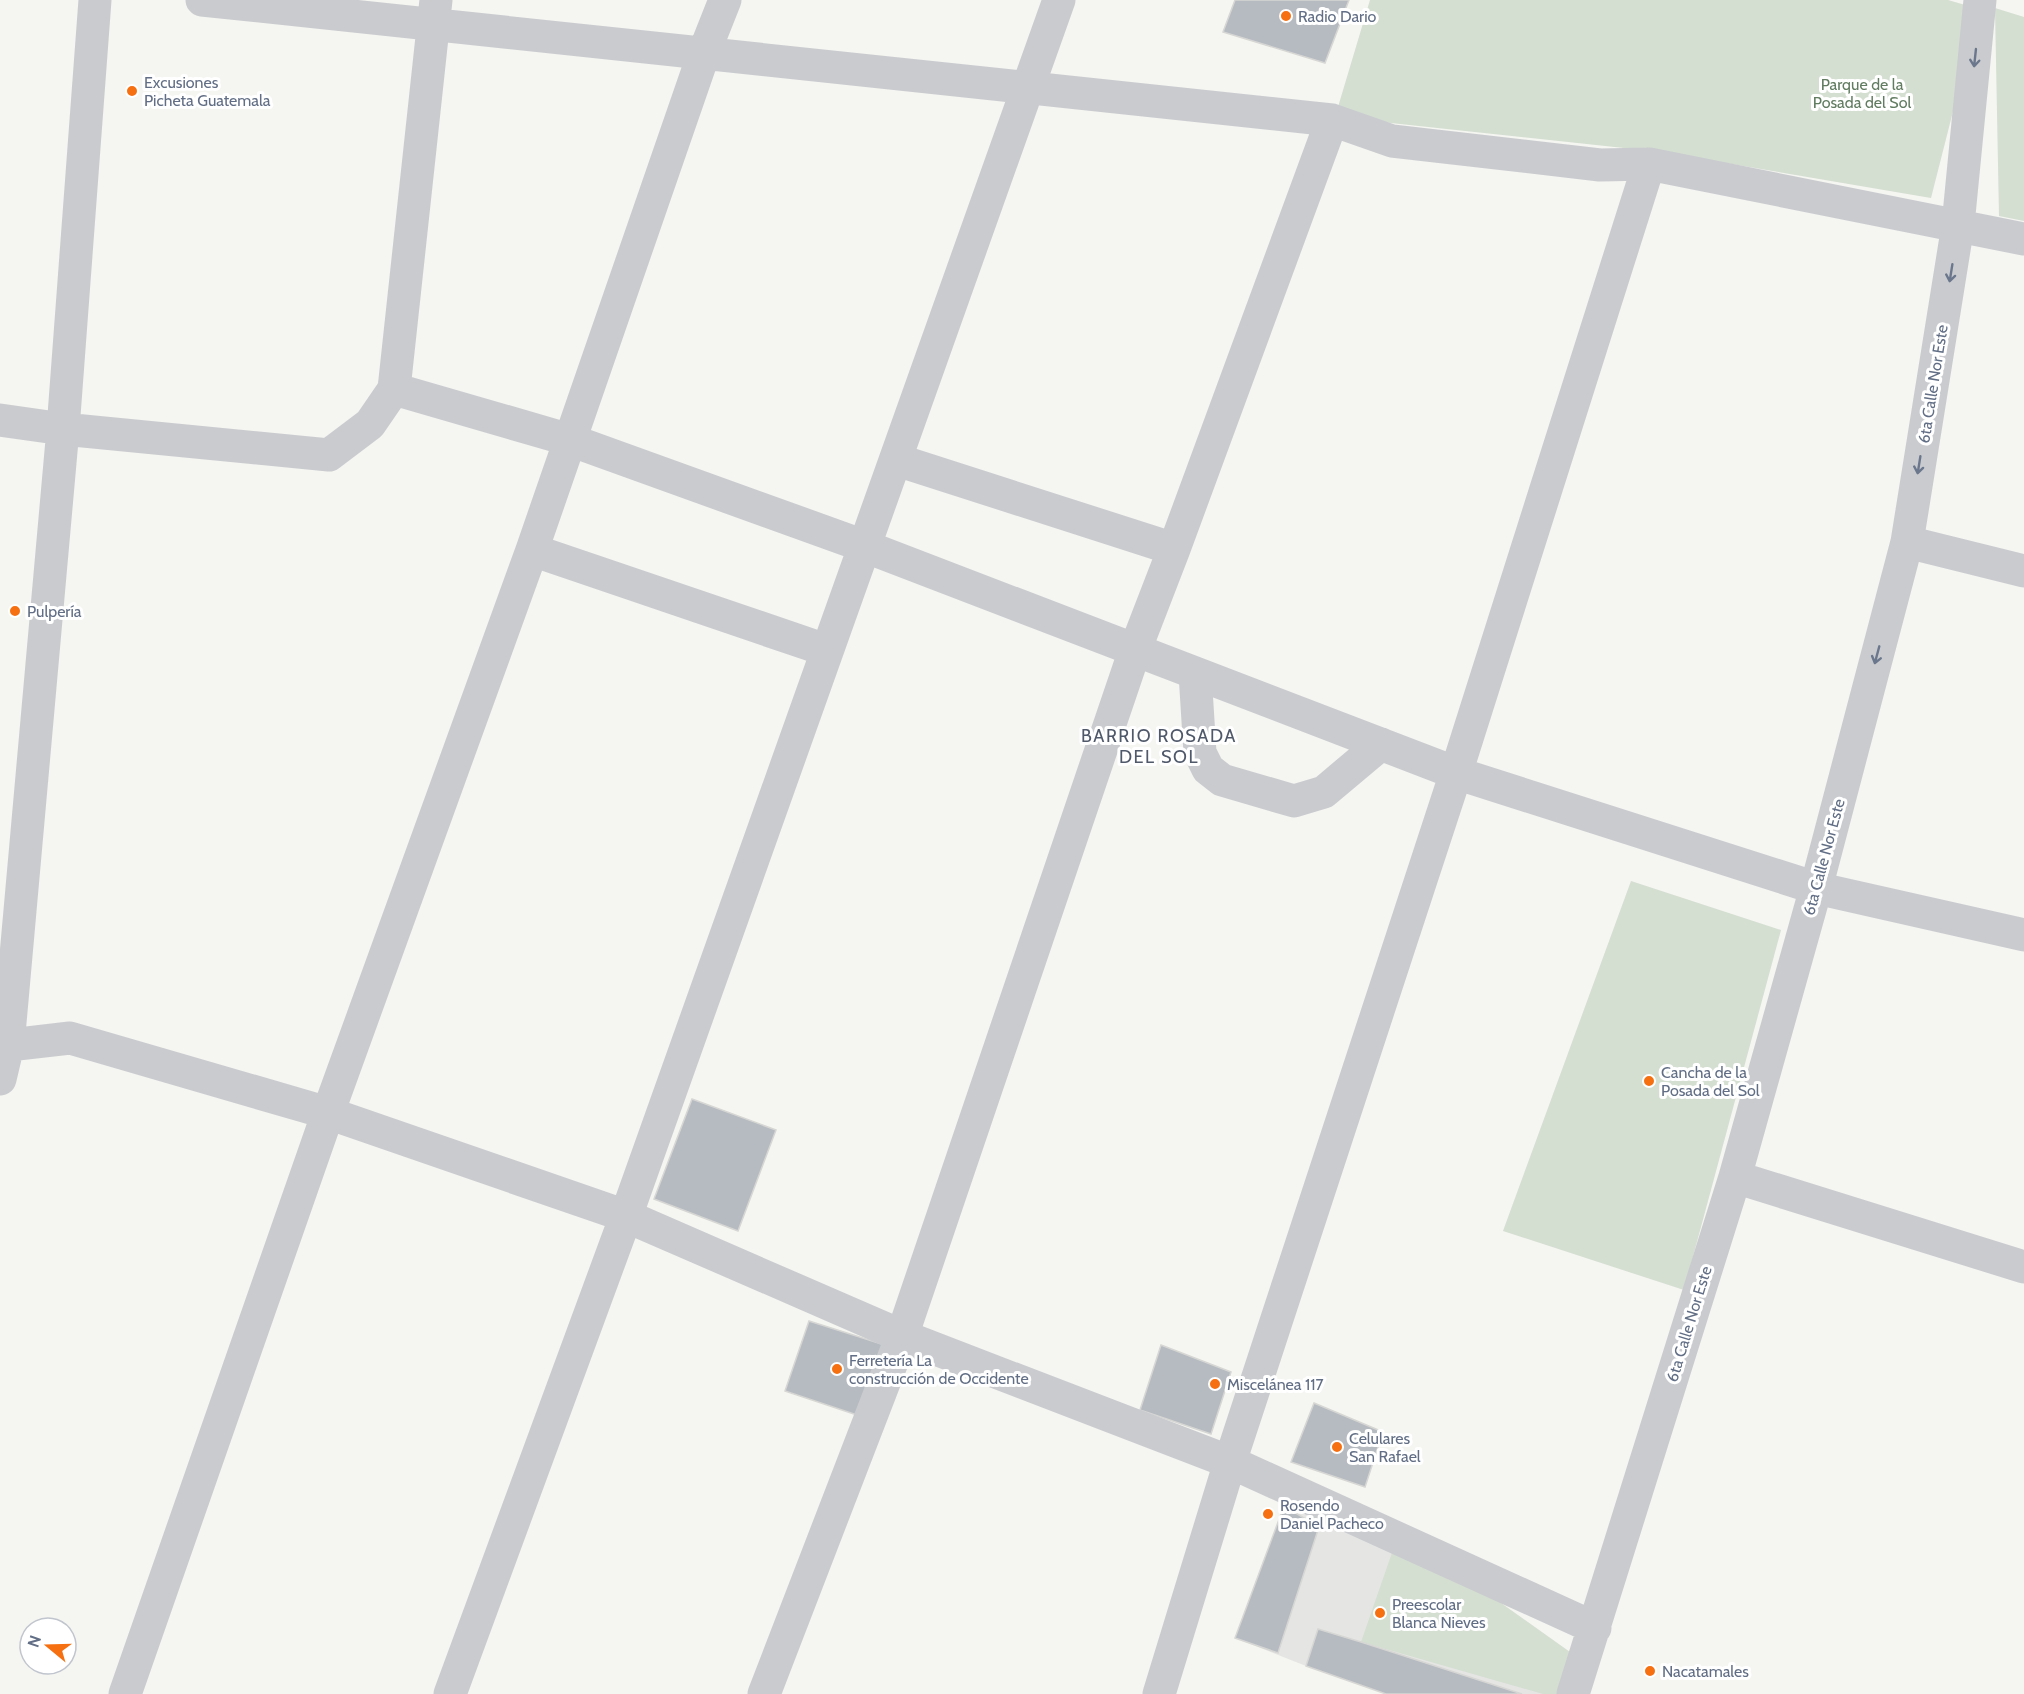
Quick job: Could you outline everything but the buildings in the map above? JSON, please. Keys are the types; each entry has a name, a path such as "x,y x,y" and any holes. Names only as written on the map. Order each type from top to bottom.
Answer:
{"street":[{"path":"0,1079 63,429 95,0"},
{"path":"202,0 434,12 704,53 1332,120 1392,141 1600,165 1649,164 2024,239"},
{"path":"125,1694 328,1113 532,550 704,53 725,0"},
{"path":"450,1694 626,1216 1059,0"},
{"name":"6ta Calle Nor Este","path":"1573,1694 1735,1176 1816,888 1907,542 1958,225 1980,0"},
{"path":"0,420 63,429 329,456 370,424 394,388 434,12"},
{"path":"764,1694 902,1336 1135,650 1332,120"},
{"path":"1159,1694 1230,1462 1455,773 1649,164"},
{"path":"394,388 570,440 864,546 1455,773 1816,888 2024,935"},
{"path":"897,459 1174,549"},
{"path":"1907,542 2024,571"},
{"path":"532,550 826,650"},
{"path":"1195,673 1200,753 1209,769 1222,780 1294,801 1324,792 1381,744"},
{"path":"4,1046 70,1038 328,1113 626,1216 902,1336 1230,1462 1594,1628"},
{"path":"1735,1176 2024,1267"}],"shaded area":[{"name":"Preescolar Blanca Nieves","path":"1284,1506 1395,1544 1557,1694 1386,1694 1235,1638"}],"green space":[{"name":"Parque de la Posada del Sol","path":"1370,0 1948,0 1979,9 1931,198 1661,152 1335,117"},
{"path":"1995,8 2024,17 2024,221 1999,216"},
{"name":"Cancha de la Posada del Sol","path":"1631,881 1781,930 1684,1290 1503,1231"},
{"path":"1395,1544 1480,1588 1570,1652 1557,1694 1543,1694 1361,1642"}],"place":[{"name":"Radio Dario","path":"1286,16"},
{"name":"Excusiones Picheta Guatemala","path":"132,91"},
{"name":"Pulpería","path":"15,611"},
{"name":"Cancha de la Posada del Sol","path":"1649,1081"},
{"name":"Ferretería La construcción de Occidente","path":"837,1369"},
{"name":"Miscelánea 117","path":"1215,1384"},
{"name":"Celulares San Rafael","path":"1337,1447"},
{"name":"Rosendo Daniel Pacheco","path":"1268,1514"},
{"name":"Preescolar Blanca Nieves","path":"1380,1613"},
{"name":"Nacatamales","path":"1650,1671"}],"district":[{"name":"BARRIO ROSADA DEL SOL","path":"1159,746"}]}
